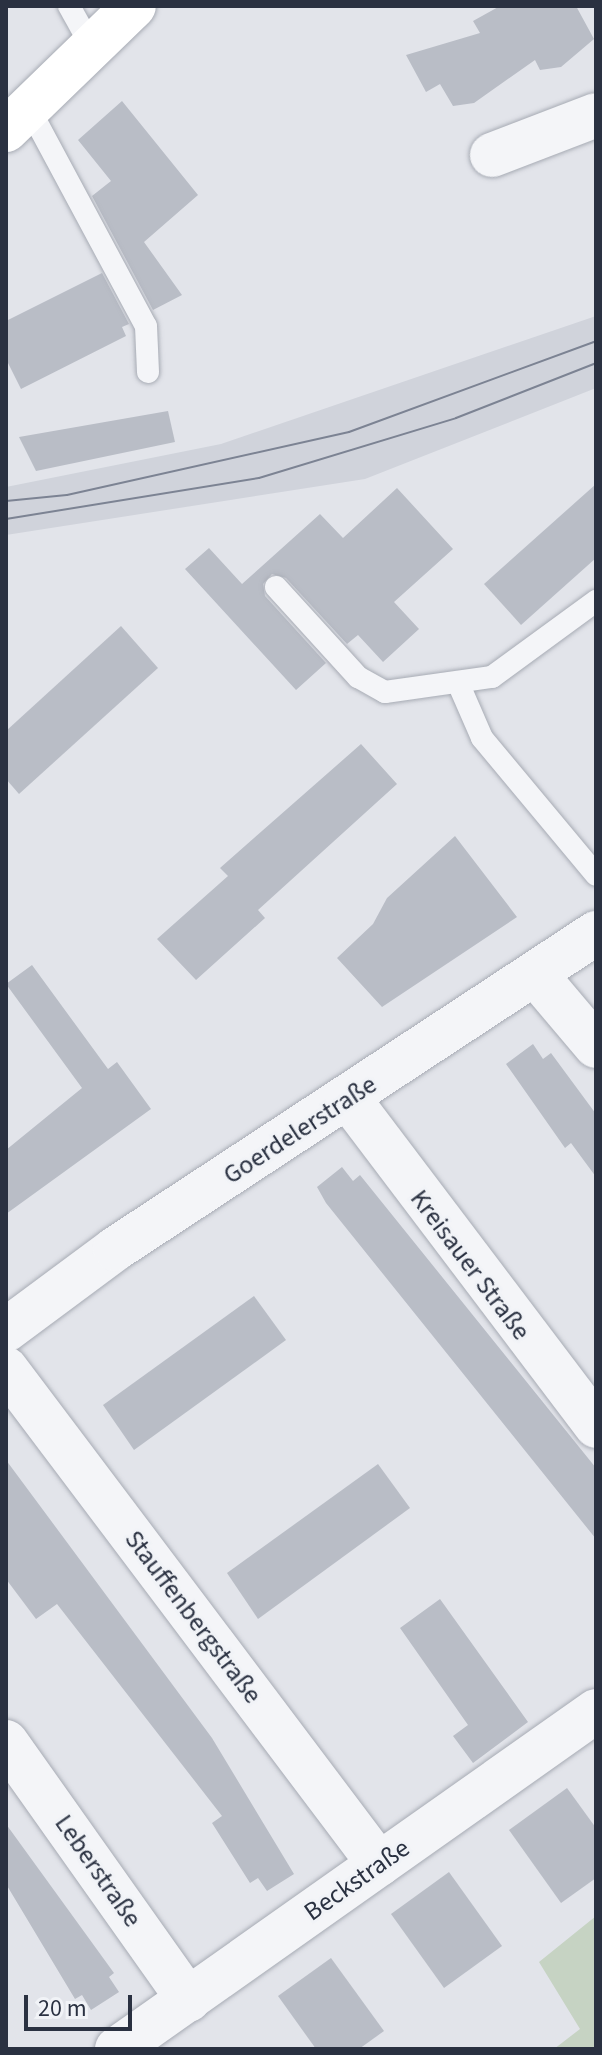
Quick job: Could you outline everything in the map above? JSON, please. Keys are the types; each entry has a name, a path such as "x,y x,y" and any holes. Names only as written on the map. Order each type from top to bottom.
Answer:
{"main road":[{"path":"18,120 94,52 134,6"}],"street":[{"path":"492,155 596,115"},
{"name":"Goerdelerstraße","path":"6,1330 115,1249 349,1099 596,933"},
{"path":"536,975 596,1046"},
{"name":"Kreisauer Straße","path":"349,1099 596,1426"},
{"name":"Stauffenbergstraße","path":"6,1369 379,1864"},
{"name":"Beckstraße","path":"117,2049 596,1711"},
{"name":"Leberstraße","path":"6,1742 189,2000"}],"lane":[{"path":"69,6 94,52"},
{"path":"18,120 146,326 148,372"},
{"path":"276,587 358,677 385,692 459,685 492,677 596,601"},
{"path":"459,685 482,738 596,875"}],"shaded area":[{"path":"596,316 596,388 365,479 6,535 6,487 221,444"}],"green space":[{"path":"596,1916 596,2049 554,2049 580,2029 539,1962"}],"building":[{"path":"500,6 576,6 594,39 561,67 540,70 535,60 474,103 453,106 440,84 426,92 406,55 480,33 473,21"},
{"path":"122,101 198,195 144,242 182,295 153,310 92,196 111,181 78,140"},
{"path":"102,273 129,324 122,327 126,336 21,389 6,359 6,321"},
{"path":"168,411 175,442 36,471 19,437"},
{"path":"596,484 596,558 521,625 484,584"},
{"path":"397,488 453,549 394,602 419,629 383,662 358,635 347,644 286,578 272,574 263,584 265,596 326,663 296,690 185,569 209,548 242,584 320,514 343,538"},
{"path":"121,626 158,668 19,794 6,779 6,731"},
{"path":"361,744 397,784 258,910 265,918 196,980 157,939 228,876 220,868"},
{"path":"455,836 517,917 382,1007 337,958 373,924 387,898"},
{"path":"32,965 108,1069 117,1062 151,1109 6,1214 6,1150 82,1088 6,984"},
{"path":"533,1044 543,1059 551,1053 596,1114 596,1177 571,1143 565,1148 506,1064"},
{"path":"342,1167 353,1181 360,1175 596,1468 596,1539 326,1203 317,1187"},
{"path":"254,1296 286,1340 134,1450 103,1405"},
{"path":"6,1460 212,1738 294,1874 267,1891 258,1878 250,1883 212,1823 222,1816 57,1604 36,1619 6,1579"},
{"path":"378,1464 410,1508 258,1619 227,1573"},
{"path":"440,1599 528,1722 473,1763 453,1736 468,1725 400,1628"},
{"path":"567,1788 596,1828 596,1878 561,1903 509,1830"},
{"path":"6,1824 114,1973 109,1977 119,1992 91,2010 82,1995 75,1999 6,1884"},
{"path":"449,1872 502,1946 444,1988 391,1914"},
{"path":"331,1958 384,2031 359,2049 316,2049 278,1996"}],"tram line":[{"path":"6,501 67,495 349,432 596,341"},
{"path":"6,519 259,478 456,418 596,363"}]}
